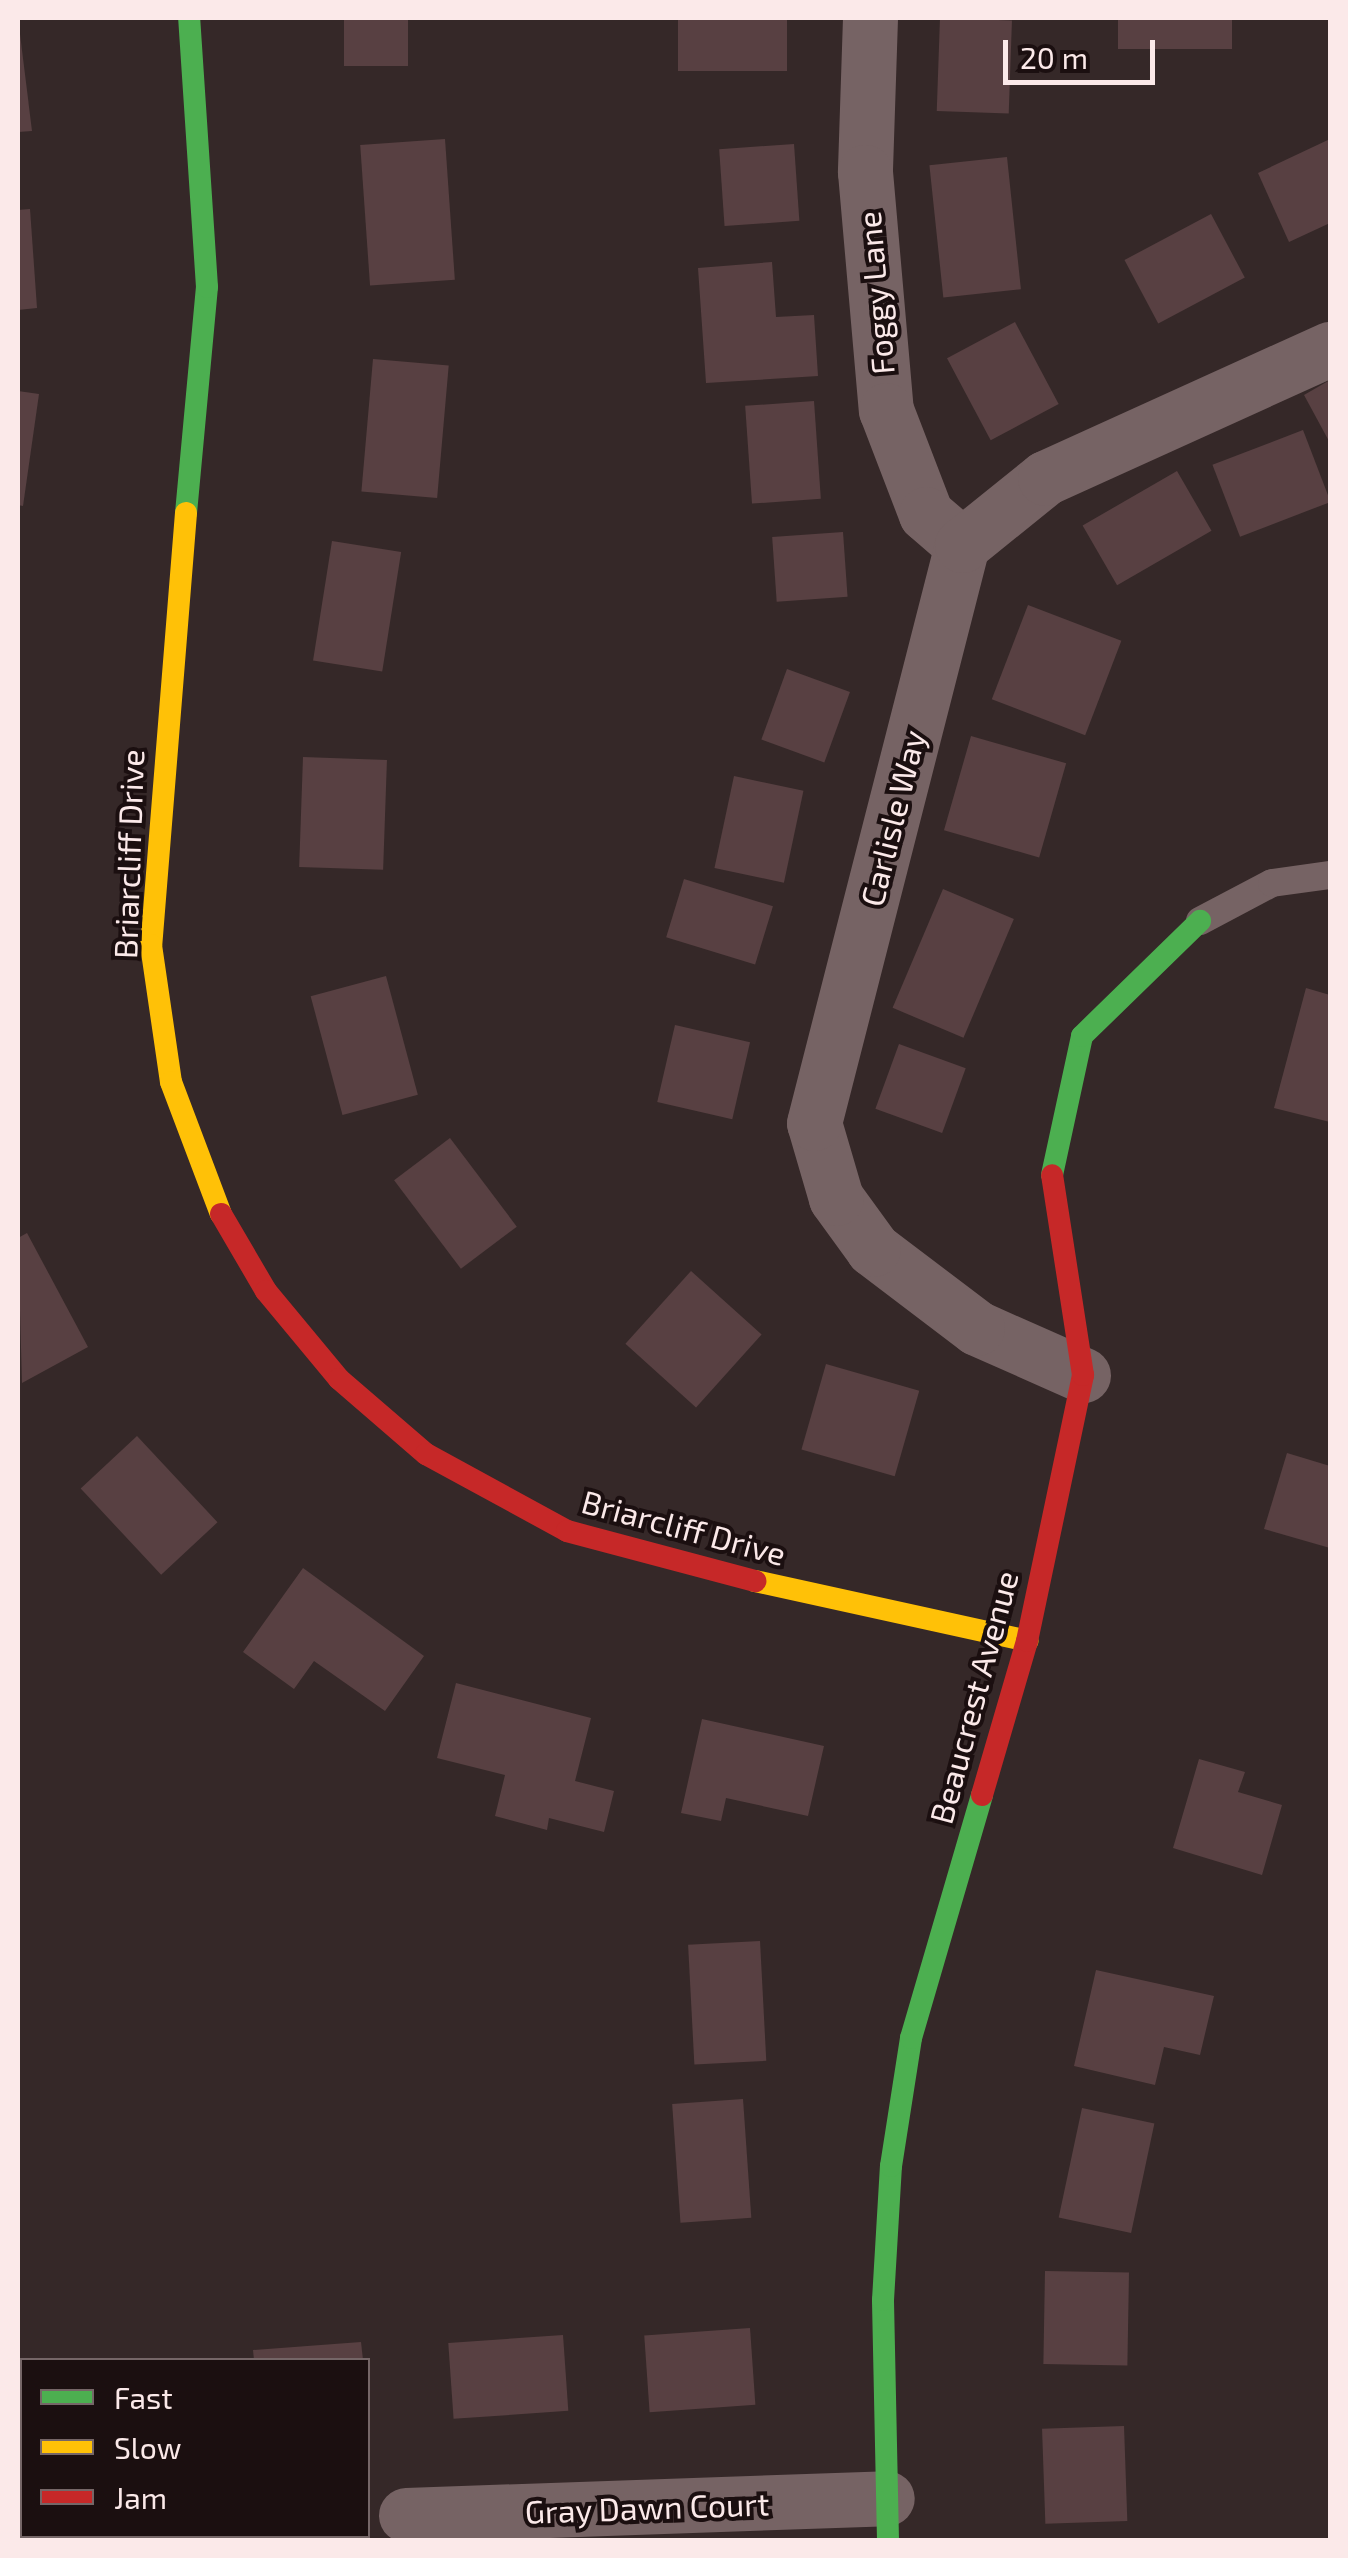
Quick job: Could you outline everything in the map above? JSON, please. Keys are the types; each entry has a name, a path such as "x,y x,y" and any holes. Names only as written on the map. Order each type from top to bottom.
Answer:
{"street":[{"name":"Briarcliff Drive","path":"189,18 207,287 151,945 170,1082 220,1211 266,1290 339,1379 426,1454 505,1502 567,1531 656,1559 1027,1641"},
{"name":"Foggy Lane","path":"870,18 865,172 886,410 926,514 962,545"},
{"path":"962,545 1044,478 1330,349"},
{"name":"Carlisle Way","path":"962,545 814,1123 836,1198 873,1249 977,1328 1083,1374"},
{"name":"Beaucrest Avenue","path":"887,2519 883,2300 892,2166 911,2038 1027,1641 1083,1374 1052,1169 1082,1036 1200,921"},
{"name":"Gray Dawn Court","path":"406,2515 887,2519"}],"lane":[{"path":"1200,921 1272,883 1330,875"}],"building":[{"path":"18,18 32,131 18,132"},
{"path":"344,18 408,18 408,66 344,66"},
{"path":"678,18 787,18 787,71 678,71"},
{"path":"940,18 1012,21 1009,113 937,111"},
{"path":"1118,18 1232,18 1232,49 1118,49"},
{"path":"445,139 455,280 370,286 360,145"},
{"path":"1330,139 1330,223 1289,242 1258,173"},
{"path":"794,144 799,221 725,226 719,149"},
{"path":"1007,157 1021,289 943,297 929,165"},
{"path":"30,209 37,308 18,310 18,210"},
{"path":"1211,214 1245,278 1158,324 1124,260"},
{"path":"772,262 776,317 814,315 818,376 706,383 698,268"},
{"path":"1015,322 1059,404 991,440 947,358"},
{"path":"373,359 449,366 437,498 361,491"},
{"path":"1330,380 1330,443 1304,395"},
{"path":"18,391 39,394 23,506 18,505"},
{"path":"814,401 821,499 752,504 745,406"},
{"path":"1303,430 1330,502 1240,537 1212,465"},
{"path":"1177,471 1212,531 1117,585 1083,526"},
{"path":"843,532 848,597 777,602 772,537"},
{"path":"332,541 401,552 382,671 313,661"},
{"path":"1028,605 1121,641 1085,735 992,699"},
{"path":"787,669 850,692 824,762 761,739"},
{"path":"971,736 1066,763 1039,857 944,830"},
{"path":"303,757 387,760 383,870 299,867"},
{"path":"734,776 803,791 784,883 714,868"},
{"path":"684,879 773,906 755,965 666,937"},
{"path":"943,889 1014,919 963,1038 893,1008"},
{"path":"386,976 418,1095 342,1115 311,996"},
{"path":"1306,988 1330,995 1330,1122 1274,1108"},
{"path":"675,1025 750,1042 732,1119 657,1102"},
{"path":"899,1044 966,1068 942,1133 875,1109"},
{"path":"450,1138 517,1227 461,1269 394,1180"},
{"path":"27,1233 88,1347 22,1383 18,1238"},
{"path":"691,1271 762,1335 696,1407 625,1344"},
{"path":"826,1364 919,1391 895,1476 801,1450"},
{"path":"137,1436 217,1522 161,1575 81,1489"},
{"path":"1287,1453 1330,1466 1330,1548 1264,1529"},
{"path":"303,1568 424,1656 385,1711 314,1661 294,1689 243,1652"},
{"path":"456,1683 591,1718 575,1781 614,1791 604,1832 549,1818 547,1830 495,1816 505,1775 437,1758"},
{"path":"702,1719 824,1746 808,1816 726,1798 721,1821 681,1813"},
{"path":"1199,1759 1245,1772 1238,1792 1282,1805 1262,1875 1173,1848"},
{"path":"760,1941 766,2061 694,2065 688,1945"},
{"path":"1096,1970 1214,1996 1200,2055 1164,2047 1155,2085 1074,2066"},
{"path":"743,2099 751,2218 680,2223 672,2104"},
{"path":"1082,2108 1154,2123 1131,2233 1059,2218"},
{"path":"1045,2271 1129,2272 1127,2365 1043,2364"},
{"path":"750,2328 755,2405 650,2412 644,2335"},
{"path":"563,2335 568,2411 454,2419 448,2343"},
{"path":"361,2342 363,2358 254,2358 253,2350"},
{"path":"1124,2426 1127,2521 1045,2524 1042,2429"}],"traffic: fast":[{"path":"186,513 207,287 189,18"},
{"path":"1052,1175 1082,1036 1200,921"},
{"path":"888,2540 883,2300 891,2166 911,2038 982,1795"}],"traffic: slow":[{"path":"186,513 151,945 171,1082 221,1214"},
{"path":"755,1581 1027,1641"}],"traffic: jam":[{"path":"982,1795 1027,1641 1083,1375 1052,1175"},
{"path":"221,1214 266,1291 339,1379 426,1454 567,1531 755,1581"}]}
